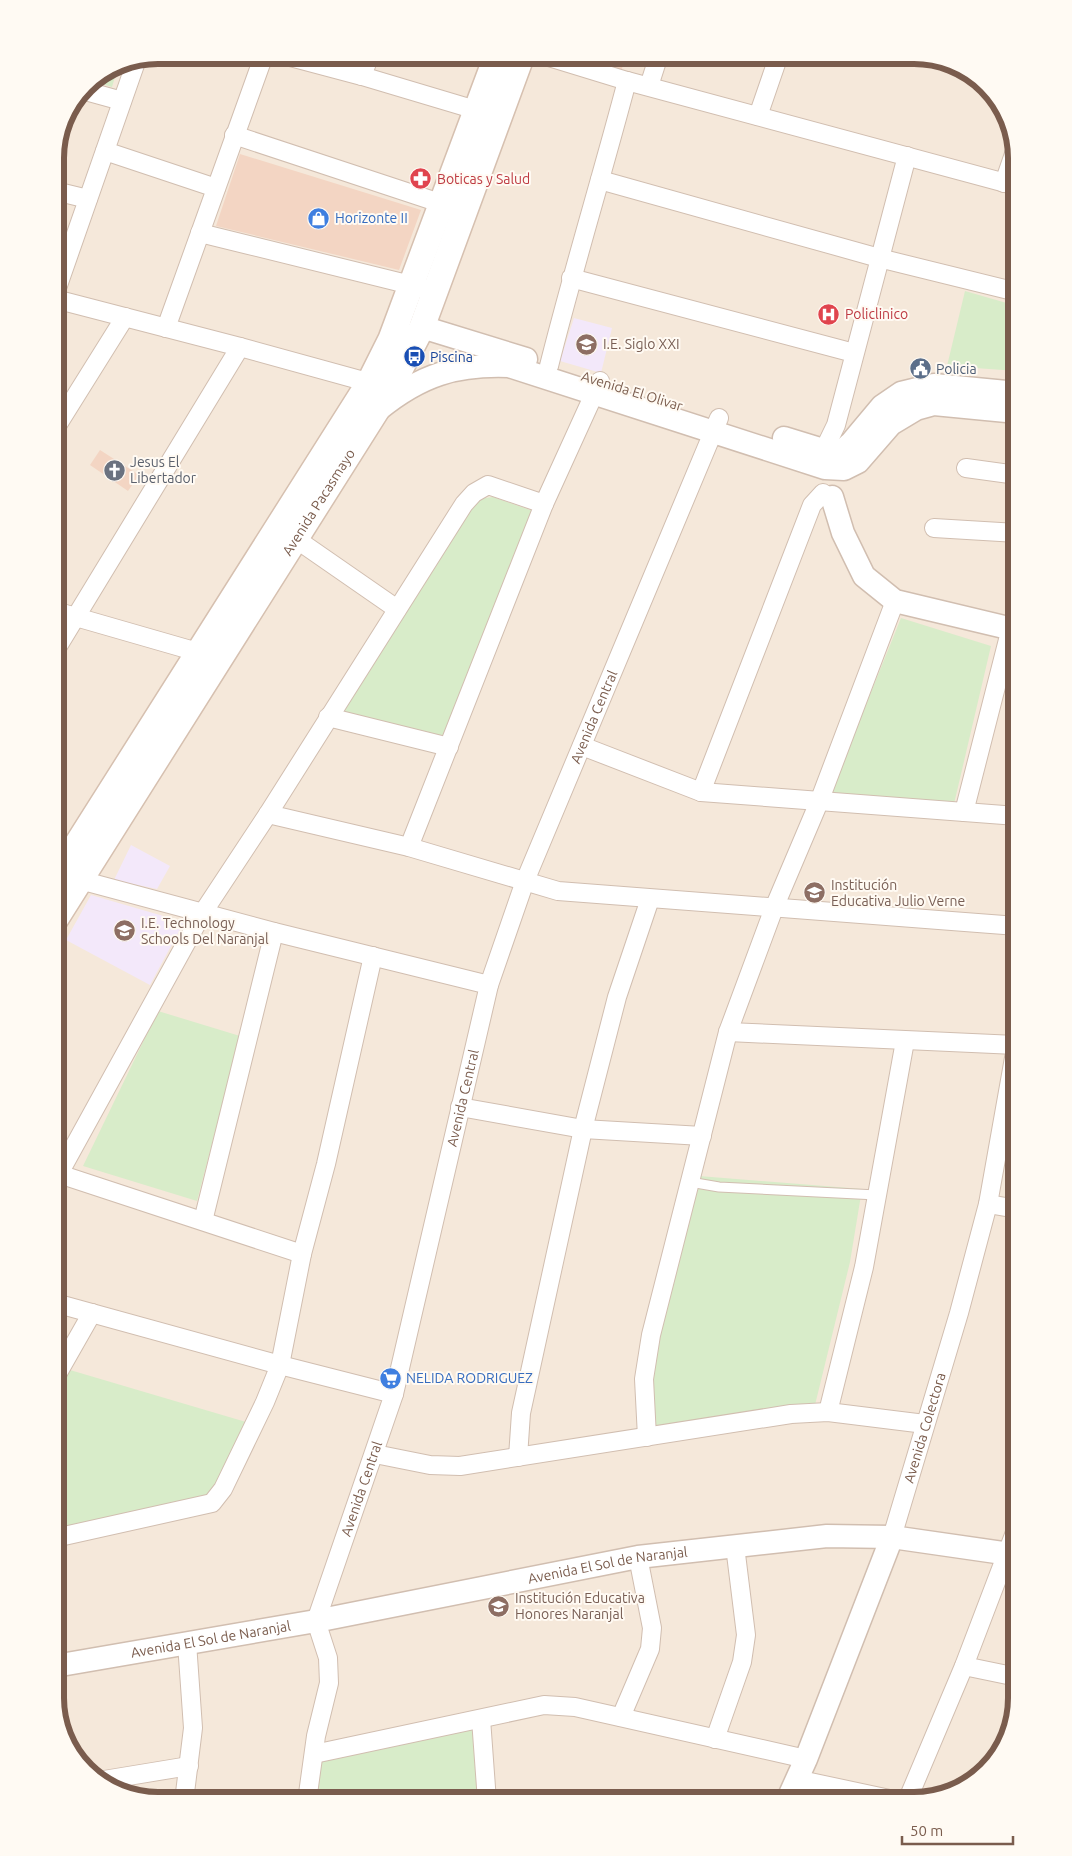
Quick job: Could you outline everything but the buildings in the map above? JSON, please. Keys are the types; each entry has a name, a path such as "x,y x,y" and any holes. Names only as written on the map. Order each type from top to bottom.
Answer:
{"main road":[{"path":"487,114 495,64"},
{"name":"Avenida Pacasmayo","path":"64,906 209,656 379,386 422,327 423,288 487,114 517,64"},
{"path":"379,386 391,339 423,288"},
{"name":"Avenida Pacasmayo","path":"64,866 209,656 296,539 375,412 379,386"}],"street":[{"path":"166,328 261,64"},
{"path":"317,64 487,114"},
{"path":"362,76 367,64"},
{"path":"571,64 627,81 1008,183"},
{"path":"648,86 656,64"},
{"path":"758,116 776,64"},
{"path":"64,268 134,67"},
{"path":"549,366 571,278 627,81"},
{"path":"90,92 122,101"},
{"path":"234,135 453,207"},
{"path":"105,152 216,188"},
{"path":"907,156 836,425 831,473 843,532 864,576 896,600 1008,625"},
{"path":"600,180 880,258 1008,290"},
{"path":"64,193 88,199"},
{"path":"200,233 423,288"},
{"path":"571,278 854,353"},
{"path":"64,301 240,347 379,386"},
{"path":"64,411 125,317"},
{"name":"Avenida El Olivar","path":"422,327 549,366 597,387 716,425 831,473"},
{"path":"64,637 240,347"},
{"path":"375,412 399,393 428,378 453,369 481,365 509,366 597,387 544,504 409,847"},
{"path":"700,792 812,505 851,443 882,406 901,393 934,385 1008,393"},
{"path":"831,473 858,462 891,424 916,409 934,404 1008,411"},
{"name":"Avenida Central","path":"316,1621 375,1454 394,1394 489,985 525,881 716,425"},
{"path":"966,468 1008,474"},
{"path":"64,1165 202,914 268,814 464,504 474,493 488,485 544,504"},
{"path":"934,528 1008,532"},
{"path":"296,539 397,609"},
{"path":"647,1437 644,1379 650,1335 728,1032 774,908 819,802 896,600"},
{"path":"64,614 209,656"},
{"path":"964,812 1008,652"},
{"path":"328,717 449,747"},
{"path":"582,746 700,792 1008,815"},
{"path":"268,814 409,847 558,891 1008,925"},
{"path":"80,880 202,914 489,985"},
{"path":"518,1457 521,1413 584,1128 617,997 650,899"},
{"path":"203,1221 274,932"},
{"path":"64,1536 212,1503 222,1490 265,1402 280,1365 302,1254 326,1164 373,956"},
{"path":"728,1032 1008,1043"},
{"path":"828,1412 864,1267 905,1040"},
{"name":"Avenida Colectora","path":"791,1792 892,1537 959,1313 988,1204 1008,1089"},
{"path":"460,1107 584,1128 702,1136"},
{"path":"64,1180 203,1221 302,1254"},
{"path":"988,1204 1008,1207"},
{"path":"64,1305 280,1365 394,1394"},
{"path":"64,1362 92,1313"},
{"path":"375,1454 430,1465 460,1466 791,1414 828,1412 925,1424"},
{"name":"Avenida El Sol de Naranjal","path":"64,1664 316,1621 638,1557 827,1536 892,1537 1008,1554"},
{"path":"715,1739 742,1662 746,1635 735,1546"},
{"path":"621,1717 650,1649 652,1628 638,1557"},
{"path":"911,1792 1008,1564"},
{"path":"308,1792 316,1736 330,1683 328,1658 316,1621"},
{"path":"185,1792 192,1728 187,1643"},
{"path":"964,1666 1008,1674"},
{"path":"314,1754 544,1705 575,1707 715,1739 872,1792"},
{"path":"481,1719 486,1792"},
{"path":"110,1779 189,1766"}],"lane":[{"path":"690,1182 719,1187 877,1195"}],"shaded area":[{"path":"920,64 956,73 985,96 999,116 1008,152 1008,1698 1005,1722 996,1745 981,1765 956,1783 920,1792 152,1792 116,1783 87,1760 73,1740 67,1722 64,1698 64,152 73,116 91,91 116,73 146,65"},
{"name":"I.E. Siglo XXI","path":"574,318 612,328 601,373 560,361"},
{"path":"131,845 170,866 157,889 114,880"},
{"name":"I.E. Technology Schools Del Naranjal","path":"91,895 184,922 150,985 66,940"}],"green space":[{"path":"116,73 112,87 101,84"},
{"path":"965,291 1008,303 1008,370 947,366"},
{"path":"493,497 533,511 443,737 343,712 478,499"},
{"path":"901,618 991,646 954,804 829,796"},
{"path":"158,1011 240,1036 197,1201 83,1166"},
{"path":"699,1176 862,1189 850,1262 815,1405 654,1428 652,1381 658,1334"},
{"path":"70,1370 246,1422 217,1485 209,1495 64,1529 64,1380"},
{"path":"476,1726 480,1792 314,1792 319,1759"}],"place":[{"name":"Boticas y Salud","path":"421,179"},
{"name":"Horizonte II","path":"319,218"},
{"name":"Policlinico","path":"829,314"},
{"name":"I.E. Siglo XXI","path":"587,344"},
{"name":"Piscina","path":"414,357"},
{"name":"Policia","path":"920,369"},
{"name":"Jesus El Libertador","path":"114,470"},
{"name":"Institución Educativa Julio Verne","path":"815,893"},
{"name":"I.E. Technology Schools Del Naranjal","path":"125,931"},
{"name":"NELIDA RODRIGUEZ","path":"390,1378"},
{"name":"Institución Educativa Honores Naranjal","path":"499,1606"}]}
